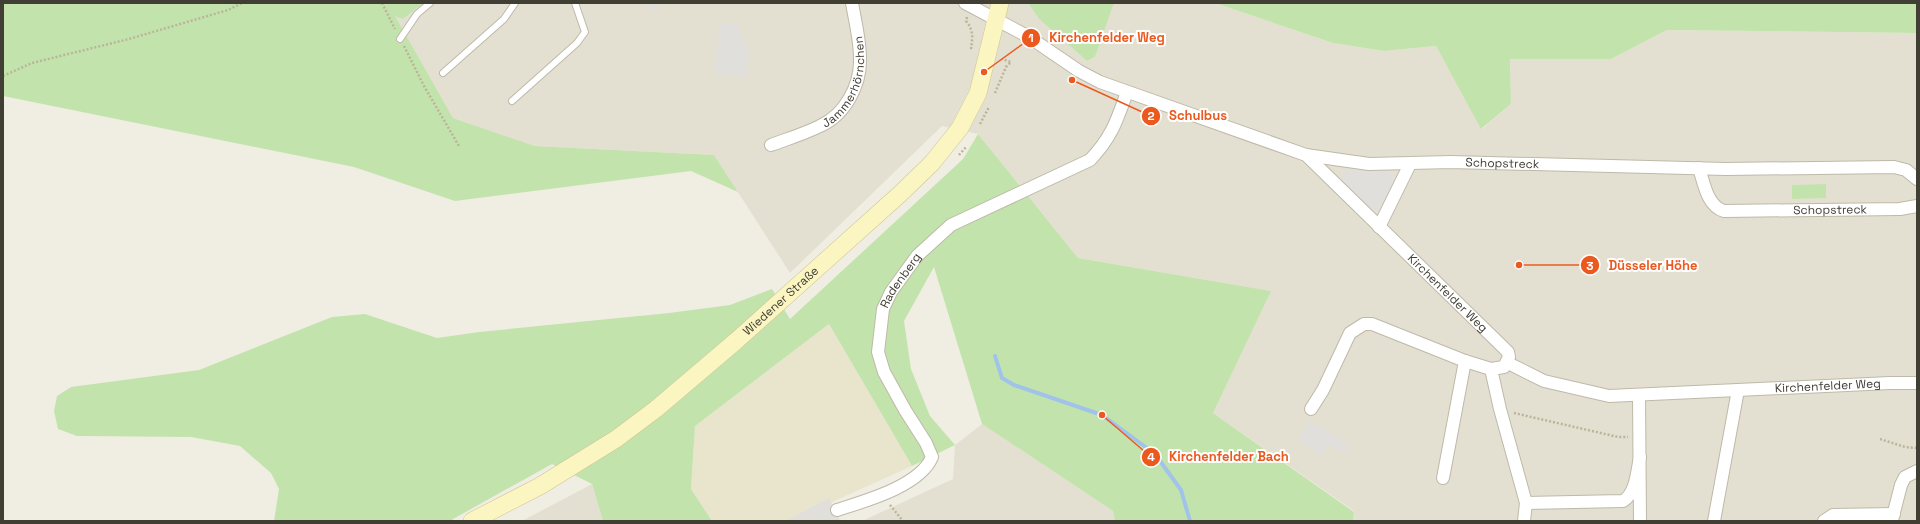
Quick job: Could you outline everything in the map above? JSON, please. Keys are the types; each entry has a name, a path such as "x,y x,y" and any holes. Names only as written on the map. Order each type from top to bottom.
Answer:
{"main road":[{"name":"Wiedener Straße","path":"472,521 540,486 616,439 700,372 900,194 932,163 960,128 978,93 999,11"}],"street":[{"name":"Jammerhörnchen","path":"771,145 821,126 843,110 849,99 858,74 861,59 852,3"},
{"name":"Kirchenfelder Weg","path":"965,3 999,11 1029,37 1079,71 1100,82 1306,155 1353,198 1379,227 1499,342 1508,352 1508,363 1544,381 1609,396 1638,396 1738,390 1917,383"},
{"name":"Radenberg","path":"837,510 882,495 910,480 928,468 932,457 926,443 905,410 884,372 878,352 883,309 903,273 917,256 951,225 1090,160 1102,148 1114,130 1127,92"},
{"name":"Schopstreck","path":"1306,155 1369,167 1451,162 1699,168 1894,167 1906,170 1917,179"},
{"path":"1379,227 1391,197 1410,164"},
{"name":"Schopstreck","path":"1699,168 1711,203 1716,209 1724,211 1900,209 1917,206"},
{"path":"1311,410 1323,390 1350,333 1364,324 1372,324 1465,361 1491,369 1504,367 1508,363"},
{"path":"1443,478 1465,361"},
{"path":"1491,369 1500,409 1526,503 1524,521"},
{"path":"1714,521 1738,390"},
{"path":"1638,396 1640,438 1640,521"},
{"path":"1526,503 1623,501 1627,499 1632,490 1640,457"},
{"path":"1824,521 1833,515 1893,518 1901,485 1905,477 1917,471"}],"lane":[{"path":"400,39 417,14 430,3"},
{"path":"443,73 504,19 515,3"},
{"path":"512,100 577,43 585,32 575,3"}],"path":[{"path":"3,76 32,63 129,39 228,10 242,3"},
{"path":"382,3 424,86 459,146"},
{"path":"966,21 971,26 971,48"},
{"path":"1500,409 1618,437 1640,438"},
{"path":"1880,438 1905,447 1917,448"},
{"path":"892,508 903,521"}],"shaded area":[{"path":"387,3 1028,3 1039,19 1087,61 1095,57 1114,3 1215,3 1333,43 1384,51 1436,46 1482,129 1511,104 1510,59 1611,59 1667,30 1917,33 1917,521 1353,521 1354,511 1213,413 1270,291 1078,258 978,134 942,126 790,273 714,155 535,146 453,118"},
{"path":"640,3 660,3 654,12"},
{"path":"720,23 739,24 740,34 749,48 747,77 715,75"},
{"path":"1350,170 1386,170 1393,174 1394,184 1379,210 1375,211 1368,208 1342,181 1340,178 1342,174"},
{"path":"829,324 912,466 790,521 712,521 691,489 695,426"},
{"path":"1309,420 1350,445 1344,454 1329,445 1323,455 1298,440"},
{"path":"982,424 1113,511 1115,521 862,521 953,479 955,445"},
{"path":"592,484 603,521 522,521"},
{"path":"829,498 840,520 786,521"}],"green space":[{"path":"3,3 423,3 403,19 395,16 453,118 535,146 714,155 738,192 691,171 455,201 354,167 3,96"},
{"path":"1028,3 1114,3 1095,57 1087,61 1039,19"},
{"path":"1215,3 1917,3 1917,33 1667,30 1611,59 1510,59 1511,104 1481,129 1436,46 1384,51 1333,43"},
{"path":"978,134 1078,258 1271,291 1213,413 1354,512 1353,521 1115,521 1113,511 982,424 934,267 904,321 911,369 930,416 955,445 912,466 829,324 695,426 691,489 712,521 603,521 592,484 552,464 453,519 452,521 274,521 279,489 271,473 240,446 191,437 77,436 58,429 54,411 57,396 71,387 199,370 332,317 365,314 437,338 479,332 669,313 730,305 772,289 790,319 963,159"},
{"path":"1826,184 1826,198 1792,199 1792,185"}],"waterway":[{"path":"995,356 1002,378 1014,385 1102,415 1155,454 1181,490 1190,521"}],"place":[{"name":"Kirchenfelder Weg","path":"984,72"},
{"name":"Schulbus","path":"1072,80"},
{"name":"Düsseler Höhe","path":"1519,265"},
{"name":"Kirchenfelder Bach","path":"1102,415"}]}
